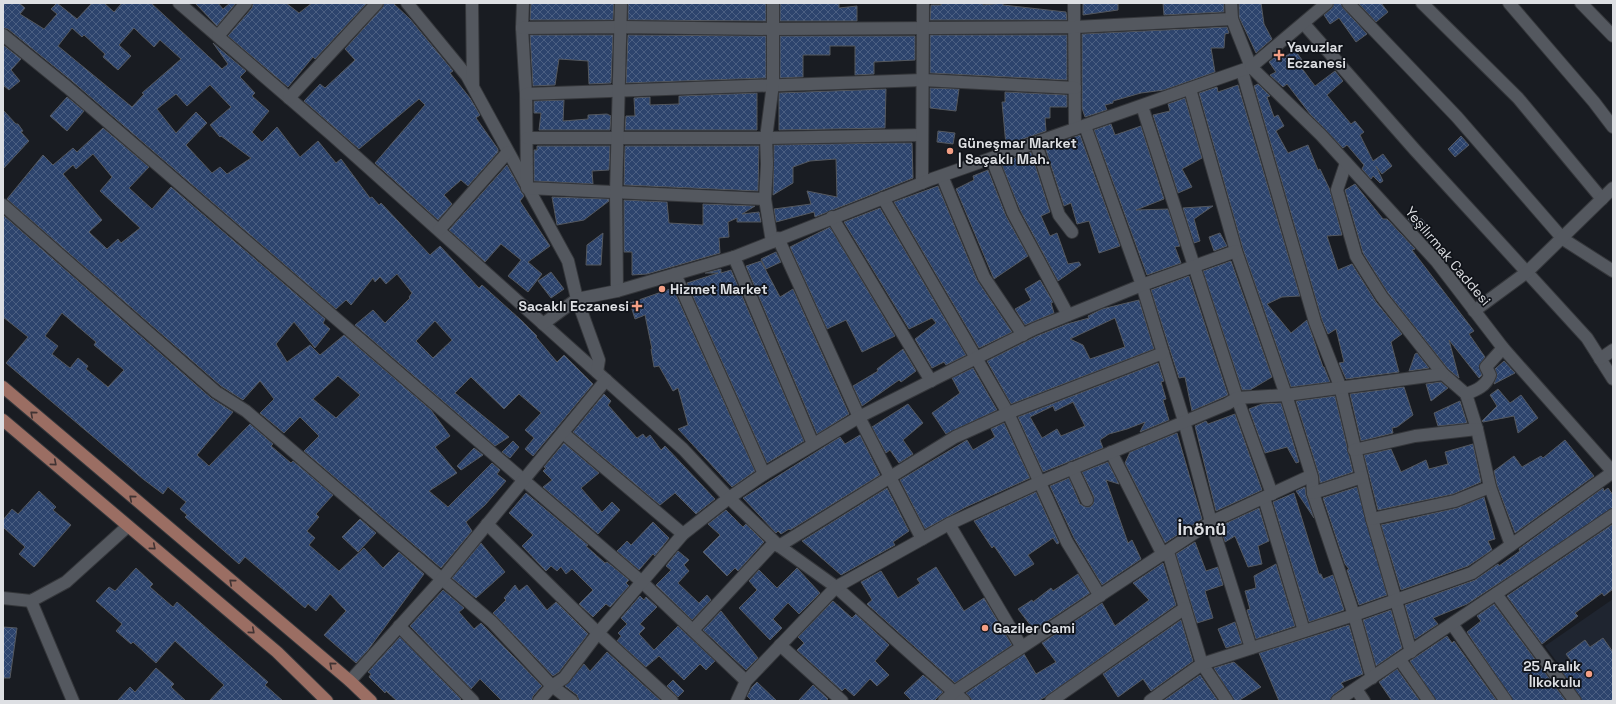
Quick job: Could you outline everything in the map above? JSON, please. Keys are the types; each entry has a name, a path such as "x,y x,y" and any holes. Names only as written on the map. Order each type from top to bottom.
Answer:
{"main road":[{"path":"3,387 350,680 371,701"},
{"path":"3,420 277,652 324,700"}],"street":[{"path":"179,3 439,230 683,449 729,498 780,546 836,587 964,701"},
{"path":"218,36 246,3"},
{"path":"289,98 377,3"},
{"path":"350,680 442,579 524,481 563,433 602,376 599,360 577,299 568,261 467,76 407,3"},
{"path":"472,3 473,87"},
{"path":"523,3 522,28 526,94 527,188"},
{"path":"617,291 616,193 620,90 621,3"},
{"path":"774,3 773,84 766,138 767,164 765,199 775,240 859,417 922,539"},
{"path":"922,183 923,3"},
{"path":"1074,3 1075,88 1080,128 1142,285 1184,421 1211,522 1251,648"},
{"path":"1231,3 1232,19 1316,322 1340,386 1354,450 1372,519 1411,652"},
{"path":"543,324 577,299 617,291 734,257 832,217 922,183 1246,69 1304,24 1327,3"},
{"path":"1348,3 1457,117 1563,239 1613,271"},
{"path":"1422,3 1518,98 1602,199"},
{"path":"1509,3 1594,102 1613,127"},
{"path":"1581,3 1613,36"},
{"path":"522,28 621,27 773,29 1075,27 1232,19"},
{"path":"1304,24 1415,150 1587,338 1613,379"},
{"path":"3,35 67,87 642,582 746,681"},
{"name":"Yeşilırmak Caddesi","path":"1246,69 1320,135 1437,262 1503,348 1613,472"},
{"path":"526,94 773,84 922,80 1075,88"},
{"path":"1190,89 1236,251 1286,395 1310,476 1313,493 1354,615 1372,678"},
{"path":"1142,106 1268,496 1304,631"},
{"path":"527,138 766,138 922,135"},
{"path":"1036,144 1059,215 1072,232"},
{"path":"439,230 508,152"},
{"path":"992,159 1012,213 1068,315"},
{"path":"1346,164 1337,190 1356,256 1382,297 1443,374 1466,394 1477,429 1490,487 1512,545"},
{"path":"942,176 984,277 1023,335"},
{"path":"527,188 765,199"},
{"path":"1474,311 1527,272 1563,239 1613,188"},
{"path":"883,198 1008,413 1067,542 1100,596"},
{"path":"3,205 216,392 246,411 492,622 552,686 572,701"},
{"path":"832,217 931,381"},
{"path":"539,701 552,686 564,678 598,632 684,534 729,498 764,474 859,417 1023,335 1142,285 1236,251"},
{"path":"734,257 813,444"},
{"path":"676,274 764,474"},
{"path":"1466,394 1475,391 1488,382 1490,374 1486,366 1503,348"},
{"path":"1600,359 1613,350"},
{"path":"693,630 773,544 780,546 890,476 955,437 1008,413 1163,353"},
{"path":"737,701 746,681 836,587 949,524 1072,468 1228,404 1237,398 1286,395 1340,386 1443,374"},
{"path":"1354,450 1414,436 1477,429"},
{"path":"563,433 684,534"},
{"path":"1110,452 1165,553 1185,608 1202,664 1227,701"},
{"path":"1072,468 1087,500"},
{"path":"1150,701 1202,664 1354,615 1472,573 1613,472"},
{"path":"944,701 954,692 1022,646 1211,522 1310,476"},
{"path":"1313,493 1362,477"},
{"path":"1372,519 1455,501 1490,487"},
{"path":"1337,701 1400,660 1613,515"},
{"path":"487,524 598,632 672,701"},
{"path":"949,524 1022,646"},
{"path":"3,598 31,601 66,582 128,526"},
{"path":"1496,594 1574,701"},
{"path":"31,601 72,701"},
{"path":"1051,701 1185,608"},
{"path":"1452,624 1506,701"},
{"path":"399,626 473,701"},
{"path":"780,645 842,701"},
{"path":"1400,660 1429,701"},
{"path":"1356,689 1364,701"}],"shaded area":[{"name":"25 Aralık İlkokulu","path":"1613,599 1613,701 1586,701 1545,646"}],"building":[{"path":"3,3 19,3 25,8 20,14 44,29 57,14 51,9 57,3 77,19 92,3 104,3 114,12 122,3 151,3 222,69 228,64 213,43 246,71 240,77 255,93 252,96 269,111 252,132 262,142 277,127 300,157 318,141 336,163 341,159 370,198 372,197 379,205 381,203 430,255 440,246 479,288 482,285 521,320 537,336 536,337 557,362 564,355 593,384 533,456 525,449 534,438 525,430 541,413 519,394 504,409 471,377 455,393 509,437 495,446 355,325 373,310 385,323 410,298 409,297 412,293 397,274 386,284 380,277 375,282 373,278 351,305 346,300 336,309 72,81 8,29 3,28","holes":["72,28 82,37 84,35 105,54 103,57 118,70 131,56 119,45 134,28 154,47 160,40 181,59 142,93 144,94 132,107 58,46","210,85 231,107 210,125 220,137 221,136 251,158 227,174 220,167 212,173 186,145 207,123 196,112 176,133 157,109 176,94 187,106","435,321 452,340 433,358 416,341"]},
{"path":"195,3 218,3 223,9 230,3 236,3 217,26"},
{"path":"253,3 286,3 299,13 312,3 367,3 315,59 313,57 288,87 228,36 252,8"},
{"path":"384,3 393,3 410,19 453,71 450,73 470,98 480,115 476,118 498,149 498,152 468,186 461,180 444,195 452,204 438,220 375,163 425,105 419,99 359,149 304,101 320,84 325,88 355,60 345,49 382,8"},
{"path":"531,3 614,3 613,20 530,20"},
{"path":"628,3 766,3 766,21 628,20"},
{"path":"780,3 839,3 839,8 857,6 857,21 780,21"},
{"path":"941,3 983,3 983,5 1003,3 1003,5 1066,12 1067,20 930,20 931,5 941,5"},
{"path":"1083,3 1118,3 1118,10 1083,15"},
{"path":"1163,3 1224,3 1224,12 1164,15"},
{"path":"1239,3 1261,3 1264,24 1272,39 1256,53 1239,17"},
{"path":"1334,3 1341,3 1343,8 1367,34 1356,42 1339,18 1330,24 1324,15 1332,8"},
{"path":"1358,3 1381,3 1388,12 1376,22"},
{"path":"1227,27 1229,33 1225,34 1224,48 1211,48 1215,72 1164,90 1141,93 1113,101 1113,103 1105,105 1107,110 1085,117 1082,108 1082,34"},
{"path":"530,35 613,35 611,83 589,84 588,61 559,59 555,85 533,86"},
{"path":"628,35 766,36 766,78 626,83"},
{"path":"930,35 1067,35 1067,80 930,73"},
{"path":"780,36 915,36 915,60 874,62 874,74 855,75 855,46 830,46 830,55 803,55 803,77 780,78"},
{"path":"3,45 21,59 11,70 20,81 9,90 3,85"},
{"path":"1295,50 1302,60 1298,63 1315,86 1335,71 1343,81 1327,95 1351,124 1355,121 1364,132 1360,135 1373,161 1383,154 1392,166 1382,174 1376,166 1383,181 1380,183 1373,176 1371,179 1362,169 1364,165 1347,145 1343,148 1310,114 1287,84 1283,87 1270,75 1276,72 1269,62 1280,53 1283,58"},
{"path":"1258,84 1270,96 1267,97 1274,117 1278,115 1284,126 1276,131 1288,153 1308,145 1318,170 1320,169 1330,190 1342,235 1327,236 1338,270 1352,264 1376,302 1402,334 1391,342 1399,372 1346,379 1339,363 1344,362 1336,329 1328,334 1322,320 1254,86"},
{"path":"1238,85 1300,296 1282,297 1267,304 1291,333 1307,320 1323,367 1330,382 1291,387 1243,249 1199,93 1217,87 1218,92"},
{"path":"930,88 959,89 956,111 930,108"},
{"path":"886,89 885,128 779,130 779,93"},
{"path":"1005,92 1067,95 1067,107 1050,107 1050,118 1045,118 1046,131 1006,145 1002,102 1005,102"},
{"path":"757,93 757,130 625,130 626,116 635,116 634,98 650,97 650,105 679,104 679,96"},
{"path":"67,97 84,111 67,131 50,116"},
{"path":"1185,98 1202,158 1182,169 1192,187 1178,193 1153,115 1170,111 1168,104"},
{"path":"564,100 563,121 588,119 588,115 607,114 611,116 610,130 539,130 541,113 534,113 534,101"},
{"path":"3,110 16,124 18,124 23,131 21,132 29,141 3,169"},
{"path":"1111,124 1115,135 1141,126 1164,199 1136,210 1168,209 1180,246 1175,247 1181,263 1147,275 1094,130"},
{"path":"103,128 149,167 129,188 152,209 171,187 325,319 323,323 330,329 315,348 294,322 276,344 287,362 310,345 320,355 344,335 431,410 450,436 435,447 457,473 429,491 448,507 492,463 500,470 497,474 506,481 485,505 466,522 472,531 441,568 304,451 319,436 300,417 284,433 260,413 274,399 260,381 243,400 221,386 7,199 43,155 53,165 73,148 77,152","holes":["93,154 112,177 100,191 140,228 121,243 118,239 107,249 89,232 102,220 63,174 73,165 76,169","338,376 360,395 336,418 313,399"]},
{"path":"938,131 955,133 953,144 937,142"},
{"path":"1080,135 1120,246 1099,253 1089,221 1077,224 1071,203 1064,206 1045,147"},
{"path":"1461,136 1469,145 1455,157 1448,149"},
{"path":"912,143 913,178 815,217 814,212 776,222 774,209 811,204 807,191 837,197 836,159 810,161 793,167 793,183 773,195 774,145"},
{"path":"537,146 610,146 609,170 592,171 593,184 534,181 534,150 537,150"},
{"path":"625,146 759,146 758,191 624,185"},
{"path":"1031,152 1050,212 1041,216 1050,236 1057,233 1068,264 1079,262 1081,265 1058,281 1020,210 1001,163"},
{"path":"507,165 524,196 520,201 550,246 528,262 542,274 528,292 508,276 521,260 501,244 485,262 449,230"},
{"path":"988,170 1006,216 1028,256 994,279 956,189 974,180 973,176"},
{"path":"1355,184 1383,219 1387,219 1415,249 1412,250 1474,331 1469,334 1485,357 1479,366 1482,375 1479,378 1449,340 1459,378 1448,369 1388,293 1363,253 1345,190"},
{"path":"938,186 977,280 1012,332 979,348 894,202"},
{"path":"552,197 609,199 609,201 584,220 557,225"},
{"path":"624,200 667,202 669,223 703,225 703,204 755,206 742,214 759,212 761,222 737,222 737,218 728,222 729,237 719,238 720,253 647,274 632,275 632,252 624,252"},
{"path":"1213,206 1194,219 1200,241 1194,243 1183,208"},
{"path":"880,208 966,355 946,365 944,362 932,368 915,339 936,323 932,318 909,329 844,222"},
{"path":"3,215 211,398 233,412 197,455 209,466 250,424 273,444 271,446 291,463 293,461 333,495 316,514 319,517 307,531 315,538 309,545 339,571 364,548 383,568 399,552 424,574 368,650 356,663 324,635 346,611 330,594 316,611 308,604 305,608 245,557 239,564 185,517 187,515 180,509 186,502 168,487 163,494 143,479 6,363 28,337 3,317","holes":["62,313 96,342 94,345 124,370 108,387 86,369 88,366 78,358 70,368 52,354 58,346 45,336"]},
{"path":"1408,219 1422,219 1433,234 1426,239"},
{"path":"830,227 895,336 862,352 846,320 827,329 790,247"},
{"path":"603,233 601,265 586,265 587,245"},
{"path":"1220,233 1227,246 1214,251 1209,237"},
{"path":"776,252 781,262 766,269 761,259"},
{"path":"761,261 780,297 793,289 849,414 817,434 746,266"},
{"path":"1231,261 1272,377 1250,390 1242,390 1203,271"},
{"path":"721,269 721,273 731,270 804,441 767,463 687,283 718,273 705,273"},
{"path":"551,272 564,289 551,298 538,281"},
{"path":"1189,276 1228,395 1192,411 1185,377 1179,378 1151,290"},
{"path":"1040,280 1053,302 1051,303 1054,313 1025,325 1015,309 1031,300 1025,289"},
{"path":"673,288 755,471 732,487 678,429 688,425 678,388 673,391 659,366 654,367 645,315 635,319 630,303"},
{"path":"1139,300 1154,349 1011,404 987,361 1037,336 1067,324 1089,318 1088,316 1102,309","holes":["1115,318 1125,347 1090,359 1083,345 1070,339"]},
{"path":"903,349 916,371 901,382 899,380 862,406 853,386 878,371 877,369"},
{"path":"1417,353 1429,368 1409,371 1415,354"},
{"path":"1504,361 1515,373 1494,384 1497,375 1495,369"},
{"path":"1158,363 1164,381 1161,382 1166,399 1163,400 1169,420 1140,432 1145,422 1109,434 1100,440 1103,448 1043,472 1018,417","holes":["1073,402 1085,426 1061,436 1057,429 1042,438 1030,417 1053,406 1055,411"]},
{"path":"973,368 997,410 946,434 932,413 960,393 952,378"},
{"path":"1441,382 1448,388 1431,401 1426,384"},
{"path":"1404,387 1413,415 1397,427 1392,428 1393,433 1361,441 1350,394"},
{"path":"1498,389 1510,403 1521,395 1538,418 1518,433 1514,416 1483,422 1482,421 1497,406 1490,395"},
{"path":"604,394 611,401 608,405 637,438 643,434 646,438 650,435 661,450 665,446 715,499 696,514 675,493 660,505 573,432"},
{"path":"1335,396 1353,472 1320,483 1319,475 1296,401"},
{"path":"1460,401 1467,423 1438,426 1434,413"},
{"path":"1281,403 1299,462 1296,463 1287,447 1265,453 1249,409 1262,404"},
{"path":"908,404 923,423 903,440 913,454 899,463 890,450 886,453 872,427"},
{"path":"1235,414 1262,490 1216,511 1195,426 1206,421 1208,424"},
{"path":"1004,423 1030,478 966,507 925,529 900,480 967,440 973,450 995,437 991,429"},
{"path":"1177,433 1202,519 1165,543 1125,463 1130,452"},
{"path":"860,435 880,475 790,530 789,529 781,534 778,531 776,533 743,498 840,437 845,444"},
{"path":"1565,440 1594,476 1515,533 1497,485 1494,471 1514,456 1522,467 1541,456 1543,458"},
{"path":"513,441 519,447 510,458 502,452"},
{"path":"564,443 599,473 581,488 602,512 612,502 620,510 598,534 543,487 552,480 543,471 546,468 544,467"},
{"path":"1473,444 1481,482 1453,494 1378,510 1364,455 1391,449 1401,472 1426,460 1429,469 1448,464 1445,452"},
{"path":"474,448 483,455 461,470 457,466"},
{"path":"1108,462 1119,484 1106,480 1128,543 1132,540 1141,559 1102,585 1074,538 1050,486 1069,478 1080,504 1090,507 1093,504 1094,497 1082,472"},
{"path":"1305,487 1306,495 1314,518 1296,491"},
{"path":"1357,487 1387,595 1359,605 1347,570 1349,569 1345,564 1323,498"},
{"path":"887,488 909,531 893,542 895,545 841,575 802,541"},
{"path":"1603,488 1604,491 1608,488 1613,495 1613,508 1467,604 1433,618 1438,624 1415,639 1405,605 1475,580 1498,564 1499,566 1520,551 1519,549 1523,546"},
{"path":"39,491 56,507 53,510 71,525 34,567 19,554 25,547 3,527 3,520 12,509 18,514"},
{"path":"1036,492 1059,543 1057,544 1053,538 1028,555 1034,564 1015,576 994,546 992,548 974,521"},
{"path":"526,493 588,545 586,546 605,563 607,562 629,580 626,583 629,586 610,607 606,604 593,617 579,604 593,590 572,569 566,574 561,567 557,571 551,566 546,571 522,546 533,535 509,513"},
{"path":"1294,493 1319,574 1321,574 1323,579 1333,575 1344,610 1309,622 1273,502"},
{"path":"1484,497 1495,539 1488,541 1492,550 1468,566 1401,590 1381,525 1457,508"},
{"path":"1259,508 1269,541 1258,546 1262,564 1248,567 1235,536 1225,542 1220,526"},
{"path":"726,510 743,527 746,524 764,542 738,571 735,568 727,576 703,552 720,535 708,524"},
{"path":"360,519 376,533 358,552 342,537"},
{"path":"653,522 669,538 655,556 653,554 639,570 617,551 627,541 631,545"},
{"path":"1613,524 1613,589 1604,596 1602,593 1575,613 1578,616 1542,644 1507,596"},
{"path":"1195,542 1206,571 1218,567 1223,585 1205,591 1213,618 1197,623 1176,554"},
{"path":"481,543 505,572 476,598 452,578"},
{"path":"678,551 689,560 684,565 689,571 678,583 699,603 707,595 711,600 692,620 656,585 671,570 666,566"},
{"path":"1163,563 1176,605 1045,697 1038,701 973,701 966,693 1024,654 1036,674 1056,662 1042,643 1102,603 1115,626 1149,600 1133,583"},
{"path":"1276,564 1295,626 1256,639 1247,610 1250,609 1245,591 1256,588 1254,576"},
{"path":"936,567 964,611 984,598 1012,645 955,683 867,604 872,600 861,582 881,571 898,598 920,583 917,579"},
{"path":"136,568 153,584 150,587 173,607 177,602 268,682 265,685 283,701 209,701 224,685 175,641 156,663 133,642 131,644 116,631 122,624 96,601 109,587 115,591"},
{"path":"797,568 820,593 799,614 788,603 773,619 782,628 770,640 739,608 757,590 749,581 759,570 777,588"},
{"path":"1078,574 1090,593 1034,630 1018,609 1032,600 1033,602 1051,588 1053,591"},
{"path":"515,585 519,591 527,585 547,610 556,602 588,634 559,672 553,676 493,613 506,600 504,598"},
{"path":"443,590 464,608 459,612 474,629 481,623 542,686 533,696 532,701 502,701 480,679 471,689 410,626"},
{"path":"640,596 644,600 646,597 657,607 640,624 645,628 639,634 654,650 678,626 715,661 706,670 700,664 684,680 659,656 646,667 617,641 621,636 618,633 627,624 621,618"},
{"path":"833,601 852,618 856,614 889,645 875,661 889,675 877,686 870,679 854,696 845,688 842,691 797,650 804,643 798,637"},
{"path":"1494,604 1566,701 1513,701 1467,632 1481,621 1477,616"},
{"path":"1391,610 1402,648 1376,666 1363,620"},
{"path":"721,611 758,658 746,670 703,630"},
{"path":"1181,620 1193,661 1151,691 1143,679 1118,697 1103,674"},
{"path":"1235,622 1242,643 1226,648 1218,629"},
{"path":"1349,625 1363,674 1341,683 1344,687 1333,695 1330,701 1279,701 1259,653"},
{"path":"3,627 17,628 10,678 3,678"},
{"path":"1447,636 1452,643 1454,641 1497,701 1436,701 1410,661"},
{"path":"400,637 461,699 459,701 397,701 386,691 385,693 369,677 371,674 368,672"},
{"path":"1603,638 1613,652 1613,701 1582,701 1560,669 1571,661 1566,654 1585,640 1590,647"},
{"path":"607,652 661,701 579,701 577,695 565,686 584,664 590,671"},
{"path":"1234,662 1261,687 1238,701 1234,701 1214,668"},
{"path":"156,668 174,684 171,687 186,701 117,701 130,687 135,692"},
{"path":"1397,669 1420,701 1392,701 1379,682"},
{"path":"923,675 943,692 934,701 912,701 904,693"},
{"path":"1200,675 1218,701 1163,701"},
{"path":"673,680 684,691 678,697 667,686"},
{"path":"757,682 777,701 752,701 747,696"},
{"path":"813,685 828,699 826,701 798,701"}],"place":[{"name":"Yavuzlar Eczanesi","path":"1279,55"},
{"name":"Güneşmar Market | Saçaklı Mah.","path":"950,151"},
{"name":"Hizmet Market","path":"662,289"},
{"name":"Sacaklı Eczanesi","path":"637,306"},
{"name":"Gaziler Cami","path":"985,628"},
{"name":"25 Aralık İlkokulu","path":"1589,674"}],"district":[{"name":"İnönü","path":"1202,528"}]}
